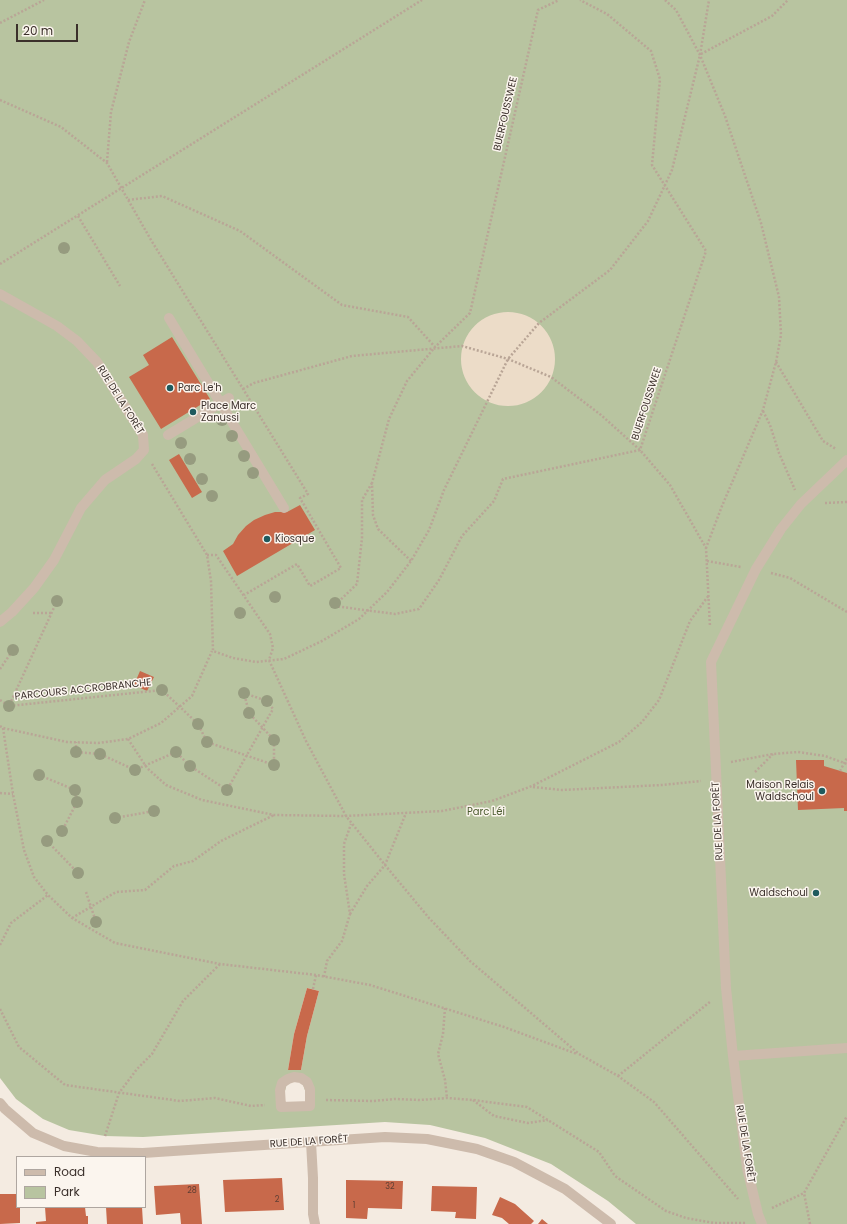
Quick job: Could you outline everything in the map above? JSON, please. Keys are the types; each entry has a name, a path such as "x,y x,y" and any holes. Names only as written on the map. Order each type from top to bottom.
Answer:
{"street":[{"name":"RUE DE LA FORÊT","path":"0,294 57,326 77,341 97,362 143,435 144,450"},
{"path":"168,318 225,400 284,508"},
{"path":"168,435 225,400"},
{"path":"0,622 12,612 34,588 54,560 81,508 105,480 136,459 144,450"},
{"name":"RUE DE LA FORÊT","path":"760,1219 747,1168 726,988 711,662 756,569 781,529 844,456"},
{"path":"733,1056 847,1048"},
{"path":"294,1077 301,1078 307,1082 310,1089 310,1100 310,1106 281,1107 280,1090 282,1083 294,1077"},
{"name":"RUE DE LA FORÊT","path":"2,1109 33,1133 64,1146 97,1152 143,1153 385,1137 427,1139 477,1149 514,1162 566,1189 611,1224"},
{"path":"311,1142 313,1214 315,1224"}],"path":[{"path":"0,23 44,0"},
{"path":"107,163 111,112 129,42 145,0"},
{"path":"0,264 422,0"},
{"name":"BUERFOUSSWEE","path":"435,347 470,313 538,10 559,0"},
{"name":"BUERFOUSSWEE","path":"372,482 362,500 362,538 357,584 334,606 395,614 418,609 439,580 462,536 494,501 503,479 640,450 706,251 652,165 660,79 651,51 607,14 580,0"},
{"path":"665,0 676,10 700,55 725,116 761,223 779,297 781,335 776,362 763,410 722,506 706,548 710,630"},
{"path":"213,651 233,658 256,662 284,659 322,641 359,619 387,592 411,561 429,530 444,490 508,359 539,323 610,270 648,221 672,170 700,55 709,0"},
{"path":"700,55 772,16 788,0"},
{"path":"0,100 61,126 107,163 122,189"},
{"path":"128,200 162,196 240,231 342,305 408,317 435,347"},
{"path":"78,216 120,286"},
{"path":"239,391 254,383 352,356 435,347 462,346 508,359 551,377 601,415 640,450 670,485 706,548"},
{"path":"411,561 378,529 373,515 372,482 389,419 407,381 435,347"},
{"path":"776,362 823,440 844,456"},
{"path":"763,410 770,425 779,453 802,504 847,502"},
{"path":"144,450 207,555 212,581 213,651 192,696 161,723 128,739 98,744 67,742 1,727 24,850 34,877 48,895 72,918 115,943 220,964 316,975 370,985 504,1027 579,1054 618,1076 654,1102 738,1200 760,1219 804,1194 847,1116"},
{"path":"207,555 216,555 270,634 273,648 269,660 306,741 346,816 429,918 470,961 579,1054"},
{"path":"707,561 756,569 790,578 847,612"},
{"path":"128,739 147,768 166,785 202,800 274,815 346,816 442,811 492,801 532,786 619,742 642,722 659,700 690,621 709,595"},
{"name":"PARCOURS ACCROBRANCHE","path":"9,706 57,601"},
{"path":"0,669 12,650"},
{"name":"PARCOURS ACCROBRANCHE","path":"9,706 162,690 198,724 207,742 244,755 251,757 274,765 274,740 269,734 264,729 259,724 249,713 244,694 267,702 273,709 270,716 266,722 262,729 254,743 250,749 246,756 243,763 227,790 190,766 176,752 135,770 100,754 76,752 76,742"},
{"path":"0,700 9,706"},
{"path":"715,765 773,754 798,752 825,756 846,764"},
{"path":"755,772 773,754"},
{"path":"840,771 846,764 847,758"},
{"path":"39,775 75,790 77,802 62,831"},
{"path":"532,786 562,790 662,785 716,780"},
{"path":"0,793 13,794"},
{"path":"115,818 154,812"},
{"path":"324,977 327,961 342,940 350,914 366,886 385,865 406,812"},
{"path":"72,918 116,892 145,890 174,866 193,861 221,841 274,815"},
{"path":"350,914 344,874 344,844 352,824"},
{"path":"47,841 78,873"},
{"path":"86,892 96,922"},
{"path":"0,945 11,923 48,895"},
{"path":"105,1136 119,1093 137,1069 152,1054 183,1001 220,964"},
{"path":"313,989 316,975"},
{"path":"618,1076 726,988"},
{"path":"445,1008 443,1034 438,1054 445,1080 447,1098"},
{"path":"0,1010 19,1047 65,1085 180,1100 215,1098 251,1106 280,1102"},
{"path":"310,1100 420,1100 447,1098 527,1107 599,1152 615,1176 666,1210 686,1218 714,1223 746,1223"},
{"path":"473,1100 494,1116 528,1123 548,1120"},
{"path":"804,1194 810,1224"}],"green space":[{"name":"Parc Léi","path":"0,0 847,0 847,1224 636,1224 608,1201 551,1164 485,1138 430,1125 385,1122 143,1137 105,1136 69,1130 43,1119 16,1099 0,1078","holes":["307,988 319,991 307,1036 301,1070 288,1070 294,1034","301,1078 310,1106 281,1107 288,1079"]}],"shaded area":[{"path":"508,312 526,316 541,326 551,341 555,359 551,377 541,392 526,402 508,406 490,402 475,392 465,377 461,359 465,341 475,326 490,316"}],"building":[{"name":"Parc Le'h","path":"172,337 210,399 161,429 129,377 149,365 143,355"},
{"path":"179,454 202,492 192,498 169,460"},
{"name":"Kiosque","path":"300,505 315,530 237,576 223,551 233,544 238,535 254,520 275,512 287,512"},
{"path":"140,671 154,677 147,691 134,685"},
{"name":"Maison Relais Waldschoul","path":"796,760 824,760 824,766 847,773 847,811 844,811 844,808 798,810"},
{"path":"307,988 319,991 307,1036 301,1070 288,1070 294,1034"},
{"path":"282,1178 284,1210 225,1212 223,1180"},
{"path":"346,1180 403,1181 402,1209 368,1208 367,1219 346,1218"},
{"path":"199,1184 202,1224 181,1224 180,1213 156,1215 154,1186"},
{"path":"432,1186 477,1187 476,1219 455,1218 456,1212 431,1211"},
{"path":"0,1194 16,1194 16,1208 20,1208 20,1223 0,1224"},
{"path":"500,1197 515,1204 534,1221 531,1224 509,1224 502,1218 492,1215"},
{"path":"45,1208 85,1208 86,1216 88,1216 88,1224 36,1224 36,1222 46,1221"},
{"path":"106,1208 142,1208 143,1224 107,1224"},
{"path":"542,1219 548,1224 538,1224"}],"place":[{"name":"Parc Le'h","path":"170,388"},
{"name":"Place Marc Zanussi","path":"193,412"},
{"name":"Kiosque","path":"267,539"},
{"name":"Maison Relais Waldschoul","path":"822,791"},
{"name":"Waldschoul","path":"816,893"}]}
